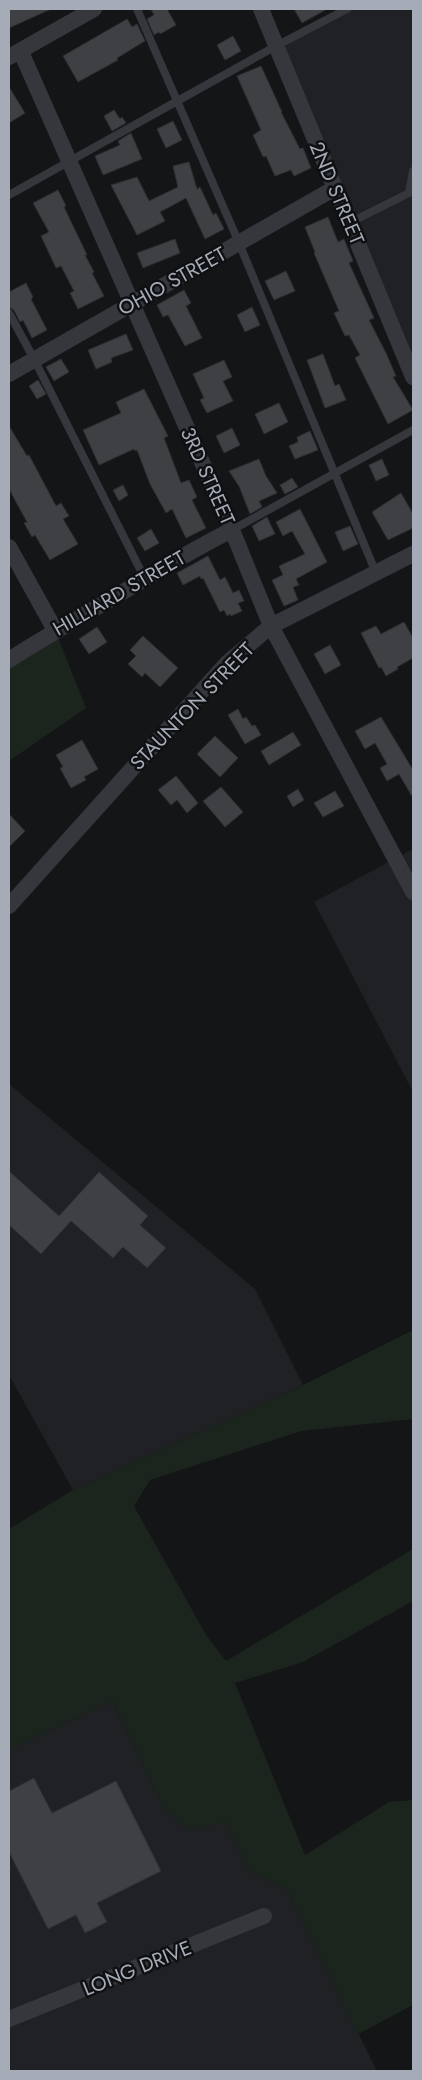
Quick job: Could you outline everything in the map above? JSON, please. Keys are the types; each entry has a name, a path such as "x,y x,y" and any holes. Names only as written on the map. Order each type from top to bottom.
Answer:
{"street":[{"path":"15,55 94,9"},
{"name":"2ND STREET","path":"261,9 413,377"},
{"name":"3RD STREET","path":"15,55 69,161 232,530 271,626 413,892"},
{"name":"OHIO STREET","path":"9,374 335,188"},
{"name":"HILLIARD STREET","path":"9,660 55,630 145,579 188,552 232,530"},
{"path":"9,547 55,630"},
{"name":"STAUNTON STREET","path":"9,906 227,663 271,626 413,554"},
{"name":"LONG DRIVE","path":"9,2019 264,1916"}],"lane":[{"path":"137,9 239,243 376,573"},
{"path":"9,195 276,46 347,9"},
{"path":"349,223 411,194 413,171"},
{"path":"9,313 145,579"},
{"path":"232,530 413,430"}],"shaded area":[{"path":"347,9 413,9 413,377 276,46"},
{"path":"55,630 86,708 9,761 9,660"},
{"path":"413,849 413,1092 314,902"},
{"path":"9,1084 255,1289 303,1385 73,1490 9,1375"},
{"path":"413,1330 413,1419 301,1431 150,1480 134,1506 206,1635 226,1661 413,1549 413,1601 303,1662 235,1683 305,1855 389,1802 413,1800 413,2005 358,2034 288,1891 250,1871 226,1822 191,1831 164,1808 112,1701 9,1750 9,1529 73,1490 303,1385"},
{"path":"112,1701 164,1808 191,1831 226,1821 250,1871 288,1891 377,2071 9,2071 9,2019 13,2017 9,2006 9,1750"}],"building":[{"path":"9,9 51,9 9,28"},
{"path":"151,9 167,9 176,25 160,34 159,32 154,35 147,19 154,15"},
{"path":"294,9 327,9 302,23"},
{"path":"127,19 132,27 137,24 145,41 117,58 118,60 78,82 63,56"},
{"path":"233,36 241,51 225,60 217,45"},
{"path":"261,66 281,112 300,149 303,148 311,168 294,176 291,170 275,176 266,156 263,157 253,135 261,130 237,76"},
{"path":"9,87 25,113 9,123"},
{"path":"114,110 120,119 122,117 126,123 112,131 104,116"},
{"path":"173,121 182,140 166,148 157,129"},
{"path":"131,133 142,159 103,175 95,156 120,145 118,141"},
{"path":"189,162 197,189 200,187 213,215 216,213 224,229 205,239 186,198 160,212 165,221 137,235 111,185 137,177 149,201 178,187 173,166"},
{"path":"58,190 94,272 92,273 104,296 78,309 70,293 74,291 61,266 56,268 41,236 49,232 33,203"},
{"path":"328,217 338,242 344,239 353,261 349,263 374,318 369,320 396,376 393,377 413,410 388,424 355,358 360,355 349,335 345,336 334,313 339,311 305,227"},
{"path":"175,239 180,253 143,268 137,253"},
{"path":"286,271 295,291 274,300 265,281"},
{"path":"26,283 33,297 31,299 47,330 32,338 23,320 20,322 14,310 9,307 9,292"},
{"path":"184,290 191,303 186,306 202,338 185,346 168,315 163,317 157,305"},
{"path":"252,307 260,325 245,332 237,315"},
{"path":"126,334 133,350 111,358 112,362 96,369 88,350"},
{"path":"323,354 335,386 339,384 346,400 325,408 307,360"},
{"path":"61,359 69,372 54,381 46,367"},
{"path":"224,360 232,377 223,381 233,401 207,413 200,400 204,398 193,374"},
{"path":"38,380 46,394 37,399 29,386"},
{"path":"144,389 168,436 164,438 181,483 189,480 197,497 192,500 206,528 186,538 172,509 166,513 150,484 137,450 135,451 134,449 99,465 83,430 121,413 116,402"},
{"path":"279,403 288,422 264,434 255,414"},
{"path":"9,426 27,456 29,455 56,506 61,503 69,516 63,519 78,544 50,560 35,535 32,537 24,523 27,522 9,489"},
{"path":"232,428 240,445 224,453 216,436"},
{"path":"310,431 318,450 295,459 289,446 298,442 297,437"},
{"path":"259,459 266,476 277,493 259,501 262,507 250,514 239,486 229,471"},
{"path":"382,459 389,475 376,481 369,465"},
{"path":"292,478 298,487 285,494 280,485"},
{"path":"123,485 128,495 119,501 113,490"},
{"path":"401,493 413,514 413,528 388,540 372,512"},
{"path":"300,509 327,562 296,579 299,585 293,587 298,600 284,606 272,580 283,575 279,566 305,554 292,531 283,536 276,522"},
{"path":"267,517 275,534 259,541 252,526"},
{"path":"350,526 358,544 343,551 335,532"},
{"path":"151,529 159,543 145,551 137,538"},
{"path":"208,556 220,580 225,577 233,593 239,590 244,601 238,603 242,611 231,616 230,614 227,616 224,610 220,612 203,578 201,579 200,576 183,585 177,573"},
{"path":"404,622 413,638 413,658 386,676 381,667 379,668 361,633 376,626 381,634"},
{"path":"97,627 107,642 89,654 79,639"},
{"path":"143,636 178,668 160,687 145,673 142,677 128,664 136,656 130,650"},
{"path":"330,645 341,665 325,674 314,654"},
{"path":"238,709 243,719 246,717 252,726 255,725 261,735 245,744 228,715"},
{"path":"381,717 413,770 413,798 399,774 387,781 380,768 387,764 375,743 365,749 355,731"},
{"path":"293,732 301,745 269,765 261,751"},
{"path":"215,736 238,758 220,777 197,754"},
{"path":"82,740 98,769 84,777 86,780 71,788 60,768 63,767 56,755"},
{"path":"176,776 198,803 187,813 177,800 171,805 158,790"},
{"path":"221,787 243,812 225,827 203,801"},
{"path":"298,789 304,800 293,807 287,796"},
{"path":"335,791 344,806 323,817 314,803"},
{"path":"9,814 25,831 9,847"},
{"path":"9,1171 59,1216 99,1172 148,1216 140,1225 166,1248 147,1268 123,1247 113,1258 71,1221 41,1254 9,1225"},
{"path":"34,1778 52,1813 116,1781 161,1871 97,1903 107,1922 85,1933 76,1915 48,1929 9,1852 9,1791"}]}
